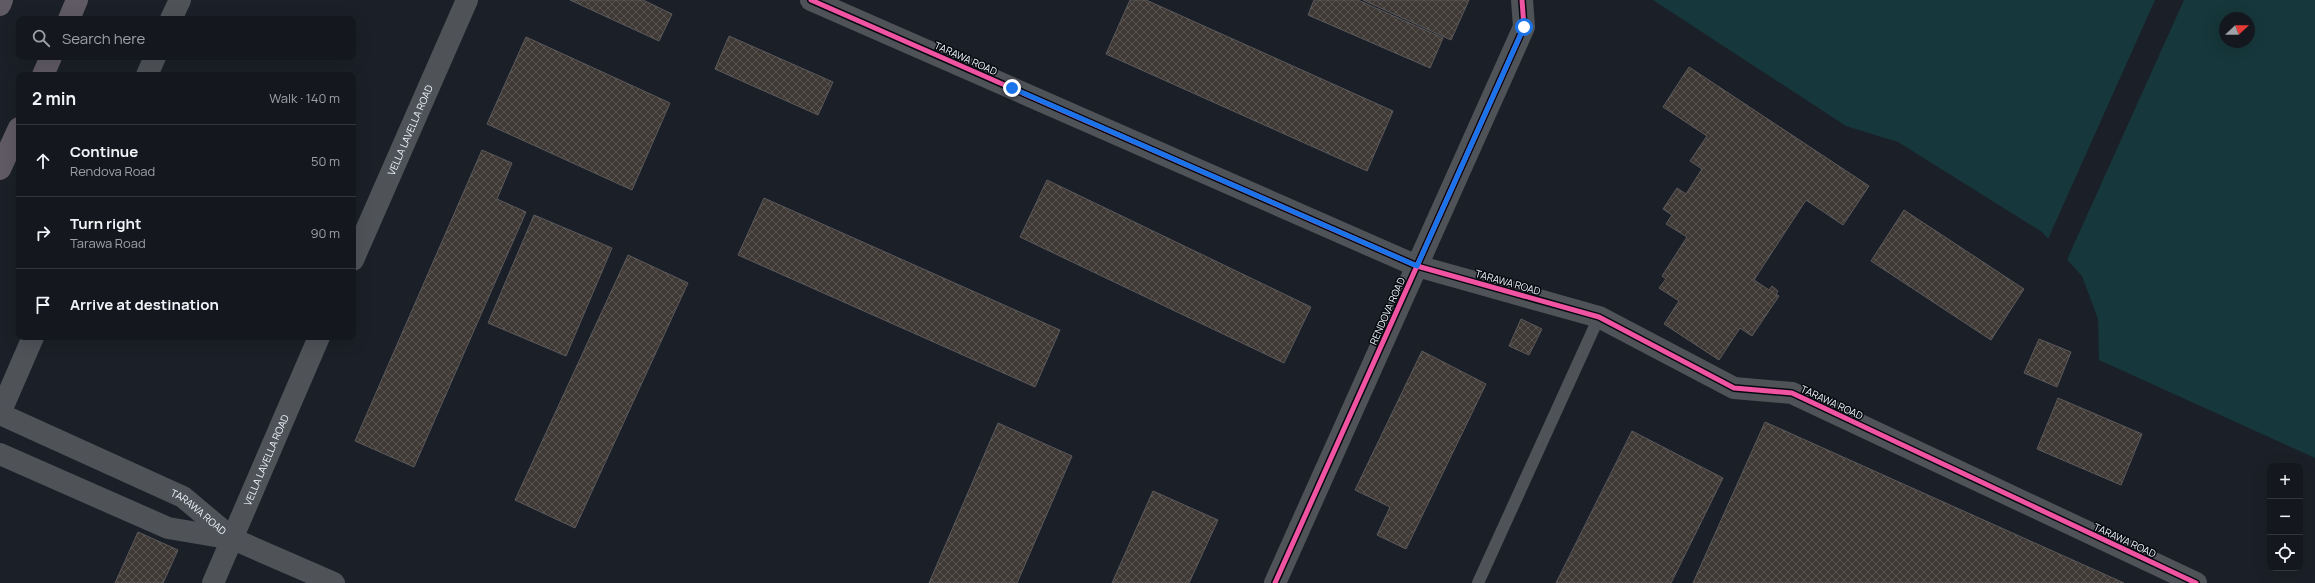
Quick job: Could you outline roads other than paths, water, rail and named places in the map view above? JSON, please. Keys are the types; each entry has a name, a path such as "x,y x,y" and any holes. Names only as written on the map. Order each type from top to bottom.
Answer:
{"highway":[{"path":"0,5 2,0"},
{"path":"70,16 78,0"},
{"path":"44,72 50,60"},
{"path":"0,169 16,134"}],"street":[{"path":"172,16 180,0"},
{"name":"VELLA LAVELLA ROAD","path":"356,253 466,0"},
{"name":"TARAWA ROAD","path":"811,0 1417,266 1599,317 1734,388 1792,393 2196,583"},
{"name":"RENDOVA ROAD","path":"1275,583 1524,27 1522,0"},
{"path":"148,72 154,60"},
{"path":"0,414 32,340"},
{"name":"VELLA LAVELLA ROAD","path":"213,583 234,539 319,340"},
{"name":"TARAWA ROAD","path":"0,414 183,497 234,539"},
{"name":"TARAWA ROAD","path":"0,454 168,528 234,539"},
{"path":"234,539 334,583"}],"lane":[{"path":"1478,583 1599,317"}]}
